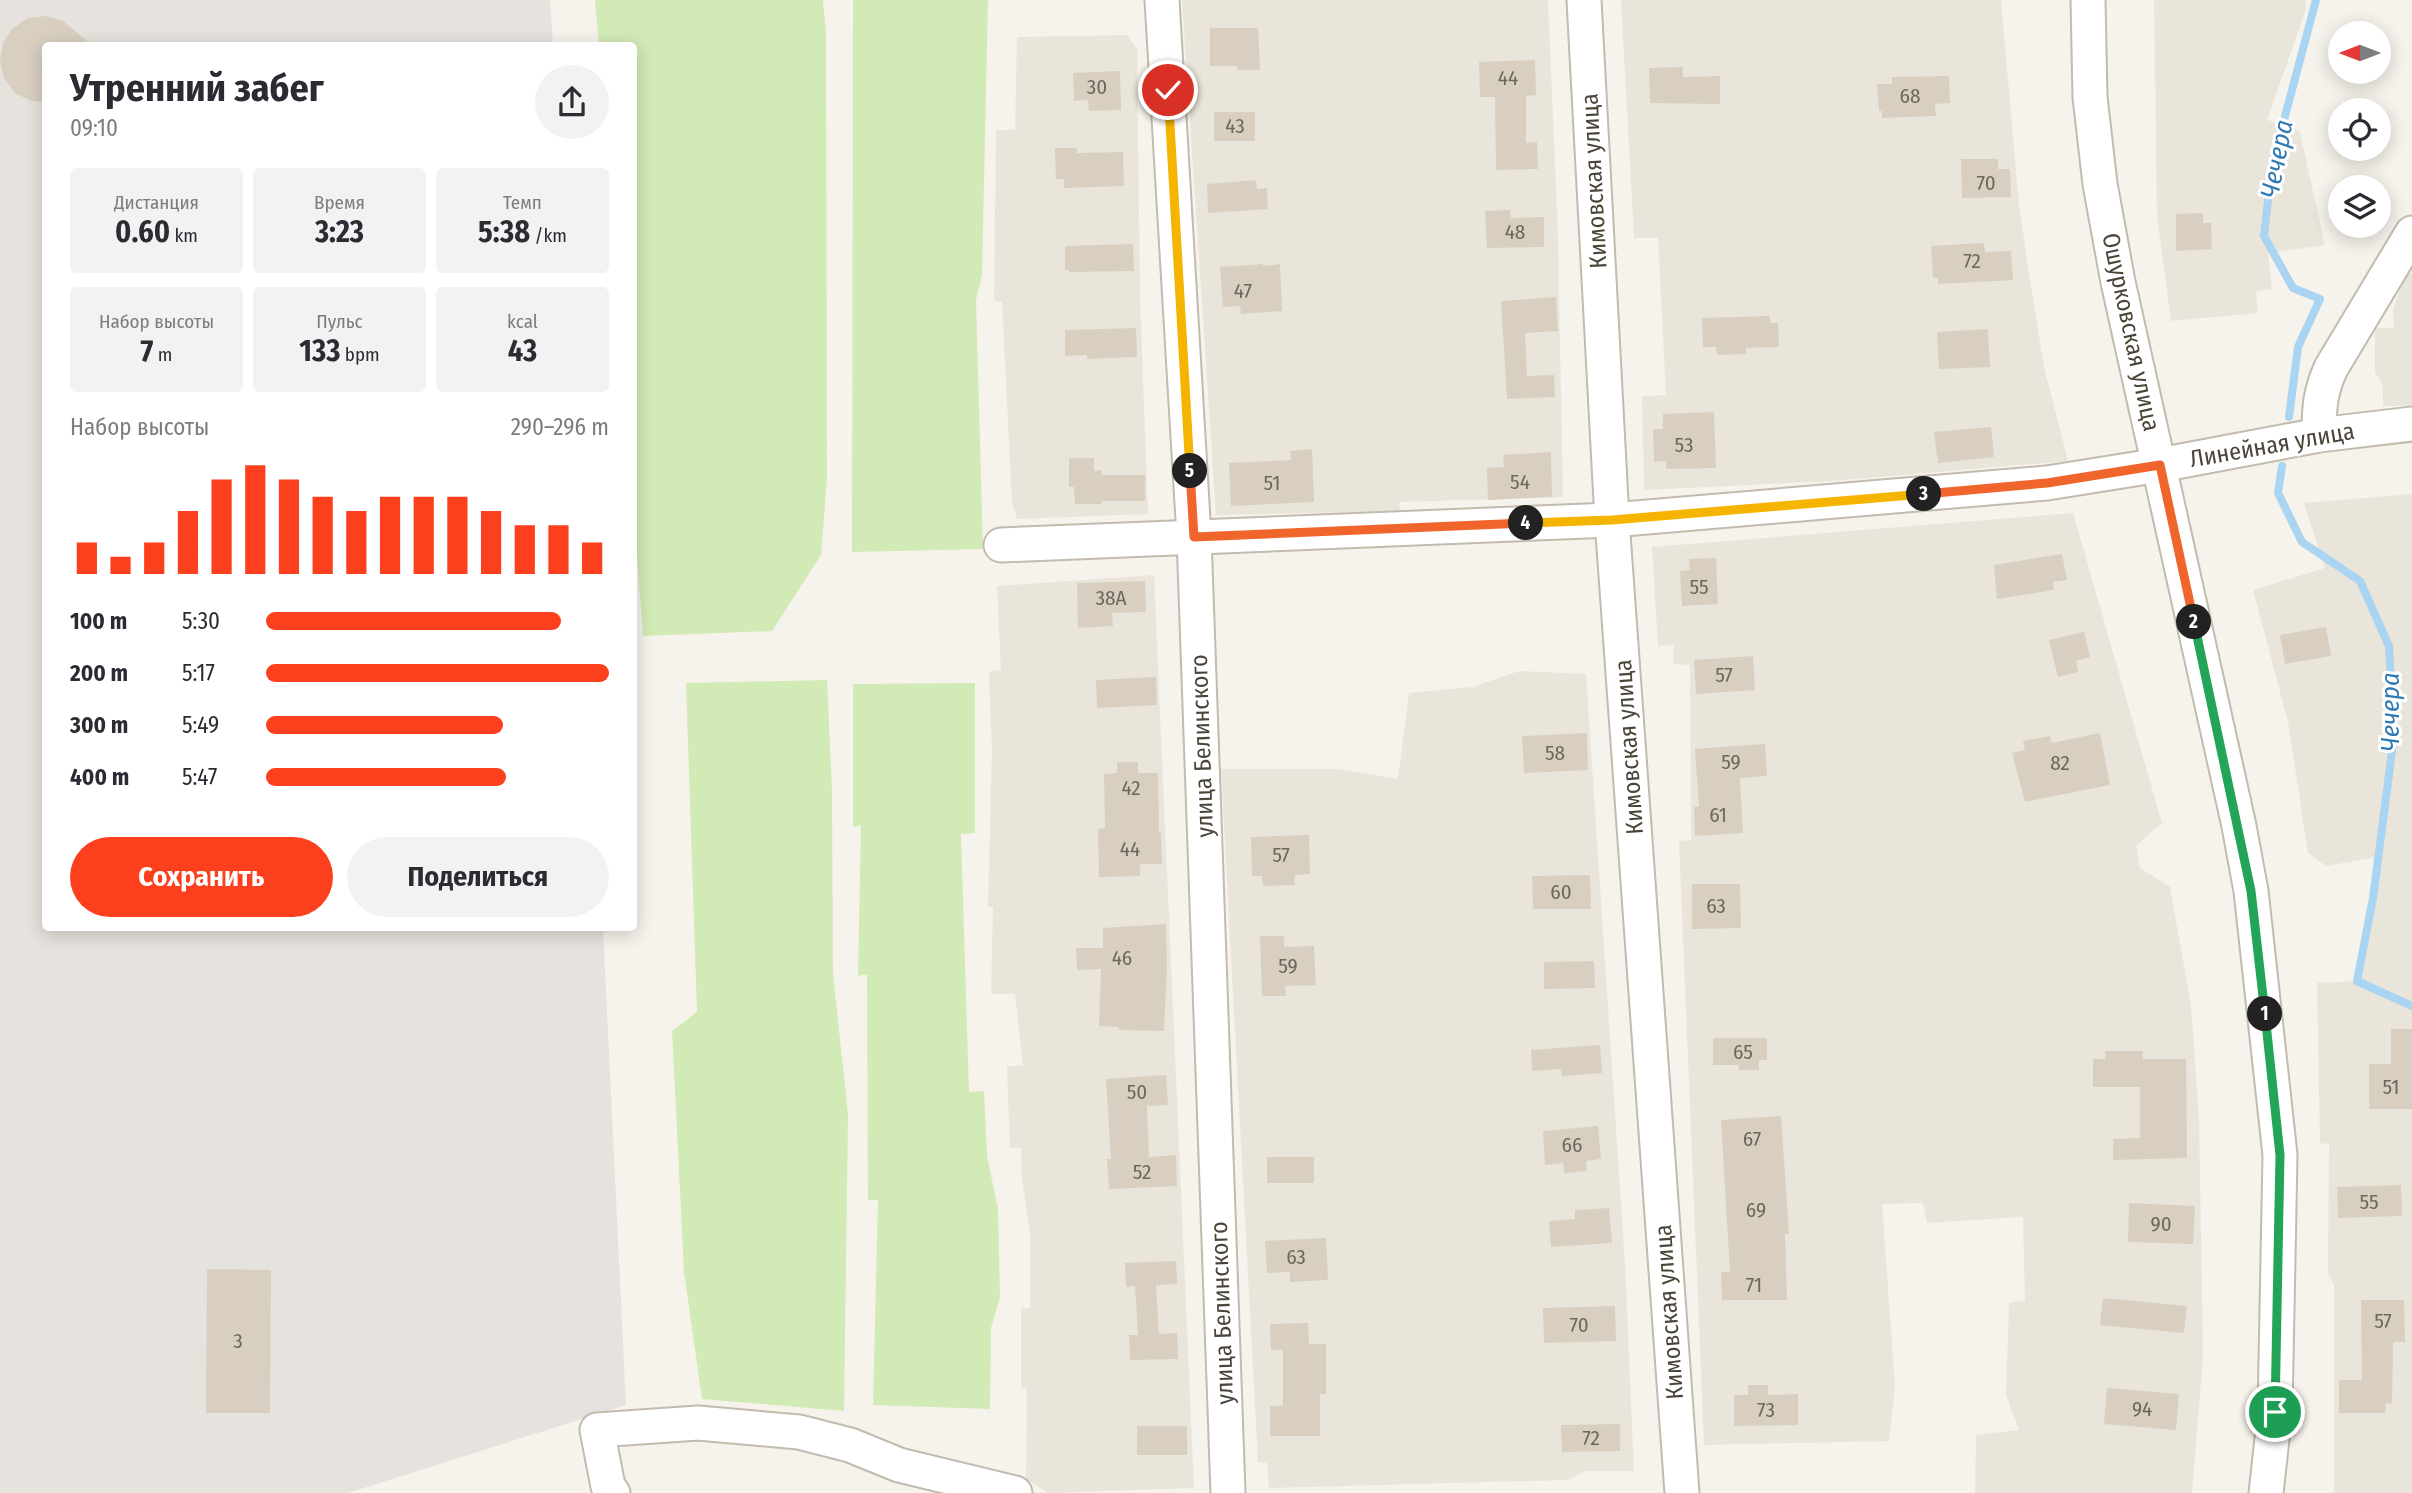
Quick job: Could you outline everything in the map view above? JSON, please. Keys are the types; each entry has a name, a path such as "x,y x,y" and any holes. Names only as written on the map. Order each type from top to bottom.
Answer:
{"street":[{"name":"улица Белинского","path":"1162,0 1194,537 1228,1493"},
{"name":"Кимовская улица","path":"1584,0 1612,520 1682,1493"},
{"name":"Ошурковская улица","path":"2088,0 2090,97 2100,184 2118,282 2251,891 2280,1155 2275,1412 2266,1493"},
{"path":"2319,435 2322,388 2331,368 2412,233"},
{"name":"Линейная улица","path":"1001,545 1612,520 2047,483 2319,435 2412,424"},
{"path":"613,1493 608,1486 597,1430 698,1423 799,1432 850,1445 899,1465 1015,1493"}],"shaded area":[{"path":"0,0 550,0 553,42 42,42 42,931 603,931 626,1405 348,1493 0,1493"},
{"path":"1182,0 1548,0 1558,236 1563,497 1399,502 1400,511 1216,515"},
{"path":"1621,0 2001,0 2019,205 2030,281 2044,367 2068,461 1831,481 1644,490 1642,396 1666,395 1658,238 1634,238"},
{"path":"2154,0 2305,0 2306,9 2267,120 2294,127 2300,133 2325,245 2268,253 2272,289 2256,291 2258,313 2171,321 2157,216"},
{"path":"1127,35 1137,49 1140,296 1148,514 1017,519 1012,503 1002,302 994,301 996,130 1015,130 1017,37"},
{"path":"2405,274 2412,274 2412,406 2383,406 2383,386 2375,372 2375,328 2394,328 2393,310"},
{"path":"2412,494 2412,1493 2334,1493 2334,1284 2328,1274 2329,1143 2320,1144 2317,983 2358,981 2382,856 2326,866 2308,853 2288,722 2253,590 2325,568 2304,503"},
{"path":"2073,513 2162,823 2136,846 2140,868 2170,887 2191,1006 2199,1118 2203,1355 2192,1493 1975,1493 1976,1435 2019,1430 2006,1395 2009,1303 2025,1301 2023,1217 1927,1223 1923,1203 1882,1204 1895,1386 1889,1441 1704,1445 1679,841 1691,840 1690,665 1673,664 1674,645 1658,646 1652,547"},
{"path":"1154,575 1194,1488 1048,1493 1026,1479 1027,1389 1021,1387 1021,1309 1030,1308 1030,1232 1022,1179 1021,1148 1010,1148 1007,1066 1023,1066 1015,994 991,994 993,907 988,907 992,751 989,672 1001,670 997,586"},
{"path":"1519,671 1586,674 1625,1264 1634,1471 1585,1471 1568,1480 1269,1488 1267,1463 1258,1462 1221,769 1338,769 1398,779 1409,693 1473,687"}],"green space":[{"path":"595,0 823,0 826,34 827,478 821,555 772,631 643,636 637,555 637,42 599,42"},
{"path":"853,0 988,0 982,275 976,300 983,549 852,552"},
{"path":"827,680 832,790 833,974 848,1114 844,1411 702,1399 684,1272 672,1031 697,1012 686,683"},
{"path":"975,683 975,833 961,834 969,1092 984,1091 987,1156 998,1209 1000,1297 991,1328 990,1409 873,1405 878,1200 868,1200 867,974 858,976 861,825 853,827 853,684"}],"building":[{"path":"46,16 63,21 88,42 42,42 42,102 31,101 15,93 4,78 0,61 3,43 13,28 28,18"},
{"path":"1210,28 1258,28 1260,70 1237,70 1237,66 1210,66"},
{"path":"1535,60 1536,95 1526,96 1526,143 1537,142 1538,169 1496,170 1495,97 1480,97 1479,62"},
{"path":"1683,67 1683,77 1720,76 1720,104 1650,103 1649,68"},
{"path":"1120,71 1121,110 1089,111 1088,100 1074,101 1073,73"},
{"path":"1949,76 1950,103 1935,104 1936,116 1882,118 1877,84 1892,84 1892,77"},
{"path":"1214,112 1255,112 1255,141 1214,141"},
{"path":"1055,148 1077,148 1077,153 1123,152 1124,186 1064,188 1064,179 1056,179"},
{"path":"1961,159 1998,159 1998,169 2010,169 2011,197 1962,198"},
{"path":"1256,180 1257,189 1267,188 1268,209 1208,213 1207,184"},
{"path":"1510,210 1511,218 1544,217 1544,247 1487,248 1485,211"},
{"path":"2203,213 2203,223 2211,223 2212,249 2176,251 2176,214"},
{"path":"1984,243 1985,252 2011,251 2013,280 1938,284 1938,278 1933,278 1931,246"},
{"path":"1133,244 1134,271 1065,270 1065,246"},
{"path":"1280,264 1282,311 1241,314 1240,306 1223,307 1220,267"},
{"path":"1556,297 1558,331 1525,333 1527,376 1554,375 1555,397 1507,399 1501,301"},
{"path":"1770,316 1770,323 1778,323 1779,347 1746,348 1746,354 1717,355 1716,347 1703,347 1702,318"},
{"path":"1136,328 1137,357 1087,359 1087,355 1065,356 1065,330"},
{"path":"1988,329 1990,367 1939,369 1937,332"},
{"path":"1714,412 1716,468 1666,469 1666,461 1654,462 1653,429 1663,429 1663,414"},
{"path":"1991,427 1994,457 1938,463 1934,432"},
{"path":"1312,449 1314,502 1231,506 1229,463 1291,460 1290,451"},
{"path":"1551,452 1552,497 1488,500 1487,468 1504,467 1503,455"},
{"path":"1069,458 1094,458 1094,471 1102,470 1102,475 1145,475 1145,501 1075,504 1074,487 1069,487"},
{"path":"2062,554 2067,580 2053,582 2054,590 1997,599 1994,565"},
{"path":"1716,558 1718,604 1682,606 1680,571 1690,570 1689,559"},
{"path":"1145,581 1146,612 1112,613 1113,626 1078,628 1077,583"},
{"path":"2326,627 2331,656 2285,664 2280,635"},
{"path":"2084,632 2090,657 2076,661 2078,672 2058,677 2049,640"},
{"path":"1753,656 1755,690 1696,694 1694,660"},
{"path":"1156,677 1157,705 1097,708 1096,680"},
{"path":"1587,733 1588,770 1524,773 1522,736"},
{"path":"2100,733 2110,785 2025,802 2012,753 2025,750 2023,741 2050,736 2052,743"},
{"path":"1765,744 1767,776 1740,778 1743,833 1695,836 1694,807 1699,807 1695,749"},
{"path":"1117,762 1138,762 1138,773 1158,773 1162,864 1140,864 1140,876 1099,877 1098,829 1105,828 1104,774 1117,773"},
{"path":"1309,835 1310,874 1295,875 1295,885 1263,886 1262,876 1252,876 1251,837"},
{"path":"1590,875 1591,909 1533,909 1532,876"},
{"path":"1692,884 1740,884 1741,928 1692,929"},
{"path":"1166,924 1164,1031 1118,1030 1119,1027 1099,1026 1101,969 1077,970 1076,948 1103,948 1103,928"},
{"path":"1260,936 1284,936 1284,947 1314,946 1316,985 1285,986 1286,996 1262,996"},
{"path":"1594,961 1595,988 1544,989 1544,962"},
{"path":"2391,1029 2412,1029 2412,1109 2369,1109 2369,1064 2391,1064"},
{"path":"1713,1038 1767,1038 1767,1060 1759,1060 1759,1070 1739,1070 1739,1065 1713,1065"},
{"path":"1600,1045 1602,1073 1562,1076 1561,1069 1532,1071 1531,1050"},
{"path":"2105,1051 2143,1051 2143,1059 2186,1059 2187,1158 2113,1160 2113,1139 2140,1138 2140,1087 2093,1087 2093,1059 2105,1059"},
{"path":"1166,1075 1168,1105 1147,1106 1149,1157 1176,1155 1177,1186 1109,1189 1107,1159 1111,1159 1106,1079"},
{"path":"1781,1116 1789,1234 1785,1234 1787,1300 1722,1300 1721,1272 1730,1272 1721,1120"},
{"path":"1598,1126 1601,1159 1586,1161 1587,1171 1564,1173 1563,1163 1545,1165 1543,1131"},
{"path":"1267,1157 1314,1157 1314,1183 1267,1183"},
{"path":"2401,1185 2402,1216 2338,1218 2337,1187"},
{"path":"2129,1203 2195,1206 2193,1244 2128,1242"},
{"path":"1609,1208 1612,1243 1551,1247 1549,1221 1575,1219 1575,1210"},
{"path":"1326,1238 1328,1280 1290,1282 1290,1272 1267,1273 1265,1241"},
{"path":"1176,1261 1177,1284 1156,1285 1159,1334 1177,1333 1178,1359 1130,1360 1129,1335 1138,1335 1135,1286 1126,1287 1125,1263"},
{"path":"207,1269 271,1270 270,1413 206,1413"},
{"path":"2103,1298 2187,1306 2184,1333 2100,1325"},
{"path":"2361,1300 2404,1300 2405,1342 2393,1342 2392,1404 2386,1403 2385,1413 2339,1413 2339,1380 2362,1380"},
{"path":"1615,1306 1616,1341 1544,1343 1543,1308"},
{"path":"1308,1323 1309,1344 1326,1344 1326,1394 1320,1394 1320,1436 1270,1436 1270,1406 1283,1406 1283,1350 1271,1350 1270,1324"},
{"path":"1748,1385 1768,1385 1768,1395 1798,1394 1798,1425 1734,1426 1734,1395 1748,1395"},
{"path":"2107,1388 2179,1394 2176,1430 2104,1424"},
{"path":"1620,1424 1620,1451 1562,1452 1561,1425"},
{"path":"1137,1426 1187,1426 1187,1455 1137,1455"}],"waterway":[{"name":"Чечера","path":"2289,417 2298,347 2320,299 2293,288 2264,236 2272,165 2316,0"},
{"name":"Чечера","path":"2282,466 2278,493 2302,542 2360,581 2389,646 2394,736 2373,898 2357,981 2412,1006"}],"route":[{"path":"1168,90 1194,537 1612,520 2047,483 2160,465 2251,891 2280,1155 2275,1412"}]}
